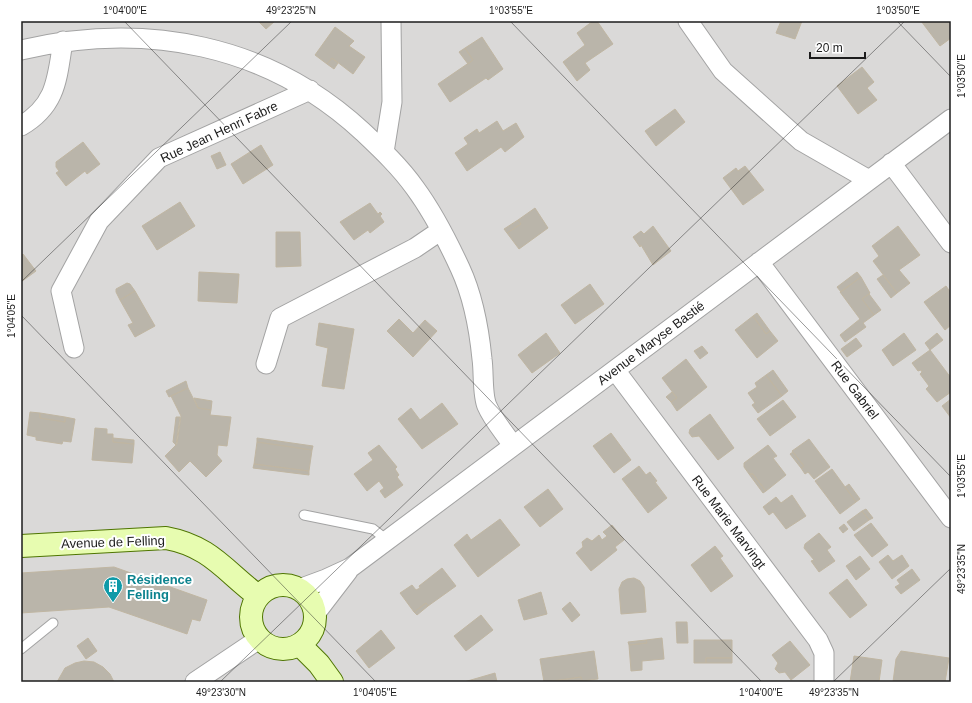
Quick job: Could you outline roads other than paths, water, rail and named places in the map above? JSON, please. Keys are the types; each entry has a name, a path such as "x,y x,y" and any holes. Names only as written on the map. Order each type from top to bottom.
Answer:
{"street":[{"path":"384,152 392,102 391,21"},
{"path":"688,21 723,72 801,141 869,180"},
{"path":"21,50 63,41 140,38 207,47 266,67 310,90 351,121 384,152 416,189 460,268 473,306 481,342 487,406 513,446"},
{"path":"21,126 45,106 54,91 63,41"},
{"name":"Rue Jean Henri Fabre","path":"74,348 62,291 99,222 159,158 310,90"},
{"name":"Avenue Maryse Bastié","path":"299,589 350,568 951,119"},
{"path":"892,163 951,243"},
{"path":"266,364 280,318 415,248 440,231"},
{"name":"Rue Gabriel","path":"759,262 951,518"},
{"name":"Rue Marie Marvingt","path":"615,370 818,640 824,653 824,682"},
{"name":"Avenue de Felling","path":"21,546 160,538 179,541 196,546 211,556 258,596"},
{"name":"Avenue Maryse Bastié","path":"315,614 350,568"},
{"path":"276,585 286,585 299,589 310,598 315,614 314,629 308,638 300,645 292,648 279,649 267,645 258,639 251,622 251,612 258,596 263,591 276,585"},
{"path":"199,681 258,639"},
{"path":"300,645 319,664 332,682"}],"lane":[{"path":"304,515 373,529 387,540"},
{"path":"21,649 53,623"}],"place":[{"name":"Résidence Felling","path":"113,603"}]}
